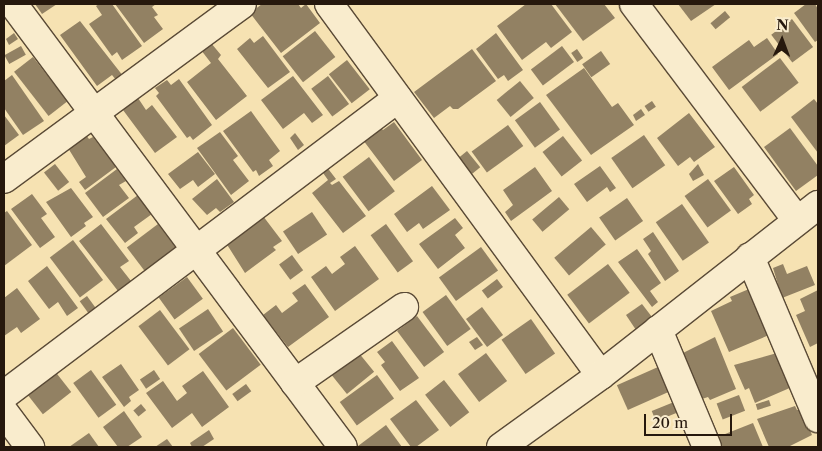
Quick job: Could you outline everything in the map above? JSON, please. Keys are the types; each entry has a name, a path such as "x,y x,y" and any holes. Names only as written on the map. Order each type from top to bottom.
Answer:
{"street":[{"path":"12,4 343,447"},
{"path":"4,179 242,4"},
{"path":"329,4 601,375"},
{"path":"501,447 601,375 807,212 634,4"},
{"path":"4,395 398,98"},
{"path":"750,257 809,372 818,418"},
{"path":"295,383 404,307"},
{"path":"658,330 707,447"},
{"path":"4,412 30,447"}],"building":[{"path":"35,4 57,4 42,14"},
{"path":"99,4 112,4 142,46 122,60 117,52 112,56 89,24 102,15 96,6"},
{"path":"115,4 156,4 152,7 158,15 154,17 163,29 144,43"},
{"path":"262,4 298,4 301,8 306,4 320,23 281,53 250,13"},
{"path":"526,4 551,4 572,32 551,48 546,42 522,60 497,26"},
{"path":"555,4 604,4 615,18 583,41"},
{"path":"678,4 716,4 691,21"},
{"path":"806,4 815,4 818,9 818,40 815,42 794,13"},
{"path":"725,11 730,17 716,29 710,23"},
{"path":"792,19 813,47 792,63 771,35"},
{"path":"80,21 127,81 121,86 112,75 97,86 60,35"},
{"path":"315,31 335,57 303,82 283,56"},
{"path":"14,33 18,39 9,45 6,39"},
{"path":"496,33 523,70 508,81 504,75 498,79 476,49"},
{"path":"263,36 290,72 268,88 237,49 250,38 254,43"},
{"path":"767,38 778,54 729,90 712,67 749,40 754,47"},
{"path":"211,43 221,55 218,59 247,96 216,120 187,82 211,63 201,50"},
{"path":"21,46 26,55 9,64 4,55"},
{"path":"562,46 574,62 543,85 531,69"},
{"path":"472,49 496,81 458,109 453,109 450,106 434,118 414,92"},
{"path":"577,49 583,58 577,62 571,53"},
{"path":"601,51 610,64 591,77 582,64"},
{"path":"33,57 67,101 49,116 14,72"},
{"path":"780,58 799,83 760,112 742,87"},
{"path":"347,60 370,89 352,103 329,74"},
{"path":"584,68 612,107 618,103 634,125 591,155 546,95"},
{"path":"12,75 44,121 23,135 4,108 4,81"},
{"path":"293,76 323,115 312,123 304,113 283,129 261,100"},
{"path":"328,76 349,104 332,117 311,89"},
{"path":"179,79 212,125 193,140 190,136 187,138 156,96 159,93 155,88 167,80 171,85"},
{"path":"520,81 534,98 511,117 497,100"},
{"path":"138,98 146,110 152,105 177,137 155,153 123,110"},
{"path":"814,99 818,104 818,153 791,117"},
{"path":"652,101 656,107 648,112 645,106"},
{"path":"540,102 560,130 535,148 515,120"},
{"path":"641,109 645,115 636,121 633,115"},
{"path":"251,111 280,151 269,160 273,166 259,176 256,170 253,172 223,131"},
{"path":"689,113 715,147 694,162 690,157 678,166 657,138"},
{"path":"4,115 19,135 4,146"},
{"path":"394,122 422,160 394,181 363,140 380,127 383,130"},
{"path":"508,125 523,146 487,172 472,151"},
{"path":"790,128 818,166 818,175 796,191 764,147"},
{"path":"220,132 238,156 233,160 249,181 231,195 197,148"},
{"path":"295,133 304,145 298,150 290,138"},
{"path":"86,135 89,139 93,137 116,167 85,190 79,182 86,177 68,148"},
{"path":"644,135 665,165 632,188 611,158"},
{"path":"563,136 582,160 562,176 543,152"},
{"path":"467,151 480,167 472,174 458,158"},
{"path":"198,152 215,174 198,187 193,180 180,189 168,174"},
{"path":"369,157 395,191 369,211 343,177"},
{"path":"55,164 69,182 58,191 44,173"},
{"path":"698,164 704,175 693,181 689,174"},
{"path":"326,166 336,179 330,183 332,185 339,181 366,216 343,233 312,193 328,180 321,170"},
{"path":"600,166 616,188 610,192 607,187 587,202 574,184"},
{"path":"535,167 552,191 511,221 505,212 513,205 503,190"},
{"path":"734,167 754,195 749,199 752,204 738,214 714,181"},
{"path":"117,169 126,181 119,185 129,198 103,217 85,193"},
{"path":"217,179 234,202 220,212 216,208 207,215 192,199"},
{"path":"708,179 731,211 707,228 685,196"},
{"path":"432,186 450,210 423,229 419,223 407,232 394,214"},
{"path":"71,188 93,217 84,223 86,226 71,237 46,202"},
{"path":"32,194 47,214 41,218 55,237 40,248 11,209"},
{"path":"138,195 152,214 134,227 138,233 125,243 106,219"},
{"path":"559,197 569,209 542,232 532,219"},
{"path":"627,198 643,221 615,240 599,218"},
{"path":"682,204 709,243 683,261 656,222"},
{"path":"7,211 32,245 4,266 4,213"},
{"path":"312,212 327,234 298,254 283,232"},
{"path":"263,216 282,241 273,247 276,250 245,273 226,243"},
{"path":"455,218 463,228 455,235 465,248 438,269 419,244"},
{"path":"101,224 129,261 120,267 131,281 118,291 79,241"},
{"path":"158,224 178,251 147,275 127,247"},
{"path":"386,224 413,261 398,272 371,235"},
{"path":"591,227 606,245 569,275 554,258"},
{"path":"653,232 679,271 665,281 648,254 651,251 643,239"},
{"path":"73,240 103,280 80,297 50,257"},
{"path":"355,246 379,279 335,311 311,277 326,266 332,274 345,264 340,257"},
{"path":"481,247 498,270 456,301 439,278"},
{"path":"637,249 661,283 650,291 658,302 652,307 618,262"},
{"path":"292,255 303,270 290,280 279,264"},
{"path":"608,264 630,293 589,323 567,295"},
{"path":"783,264 787,274 807,266 815,285 782,298 773,268"},
{"path":"47,266 78,308 67,316 58,302 49,309 28,281"},
{"path":"187,277 203,299 175,319 159,298"},
{"path":"497,279 503,287 488,298 482,290"},
{"path":"305,284 329,317 288,347 263,315 276,305 282,313 298,301 292,293"},
{"path":"17,288 40,319 21,333 17,327 4,336 4,298"},
{"path":"749,289 769,335 729,352 711,311 732,301 730,297"},
{"path":"818,290 818,343 810,347 796,315 805,311 800,299"},
{"path":"446,295 471,329 447,346 423,312"},
{"path":"87,296 97,310 90,315 80,301"},
{"path":"642,304 652,317 636,330 626,315"},
{"path":"482,307 503,335 487,347 466,319"},
{"path":"208,309 223,331 194,351 179,329"},
{"path":"160,310 189,349 168,365 138,326"},
{"path":"417,316 444,352 424,367 397,331"},
{"path":"531,319 555,353 526,374 502,340"},
{"path":"233,328 261,365 226,391 199,354"},
{"path":"477,337 483,345 475,350 469,342"},
{"path":"715,337 736,389 710,400 708,397 702,399 683,353"},
{"path":"392,341 419,378 400,391 381,365 385,362 377,352"},
{"path":"354,347 374,372 347,394 327,369"},
{"path":"486,353 507,381 479,402 458,374"},
{"path":"777,353 792,387 755,403 749,388 745,390 734,365"},
{"path":"121,364 139,390 129,397 131,401 124,407 102,377"},
{"path":"658,367 669,392 628,410 617,385"},
{"path":"54,370 71,392 43,414 26,392"},
{"path":"91,370 116,405 98,418 73,383"},
{"path":"154,370 160,379 146,389 140,380"},
{"path":"203,371 229,407 202,427 192,413 172,428 146,393 163,381 177,401 187,393 182,386"},
{"path":"377,375 394,398 357,425 340,402"},
{"path":"444,380 469,412 450,427 425,395"},
{"path":"246,384 251,391 238,401 232,394"},
{"path":"739,395 745,411 723,419 717,404"},
{"path":"416,400 439,430 416,447 411,447 390,419"},
{"path":"769,400 771,406 758,410 756,404"},
{"path":"674,402 678,412 656,421 652,411"},
{"path":"141,404 146,410 138,417 133,410"},
{"path":"795,406 797,410 801,409 812,435 788,447 769,447 757,419"},
{"path":"124,411 142,437 127,447 118,447 103,427"},
{"path":"753,423 763,447 719,447 715,438"},
{"path":"386,425 402,447 358,446"},
{"path":"209,430 214,439 202,447 192,447 190,443"},
{"path":"89,433 99,447 69,447"},
{"path":"167,439 173,447 155,447"}]}
